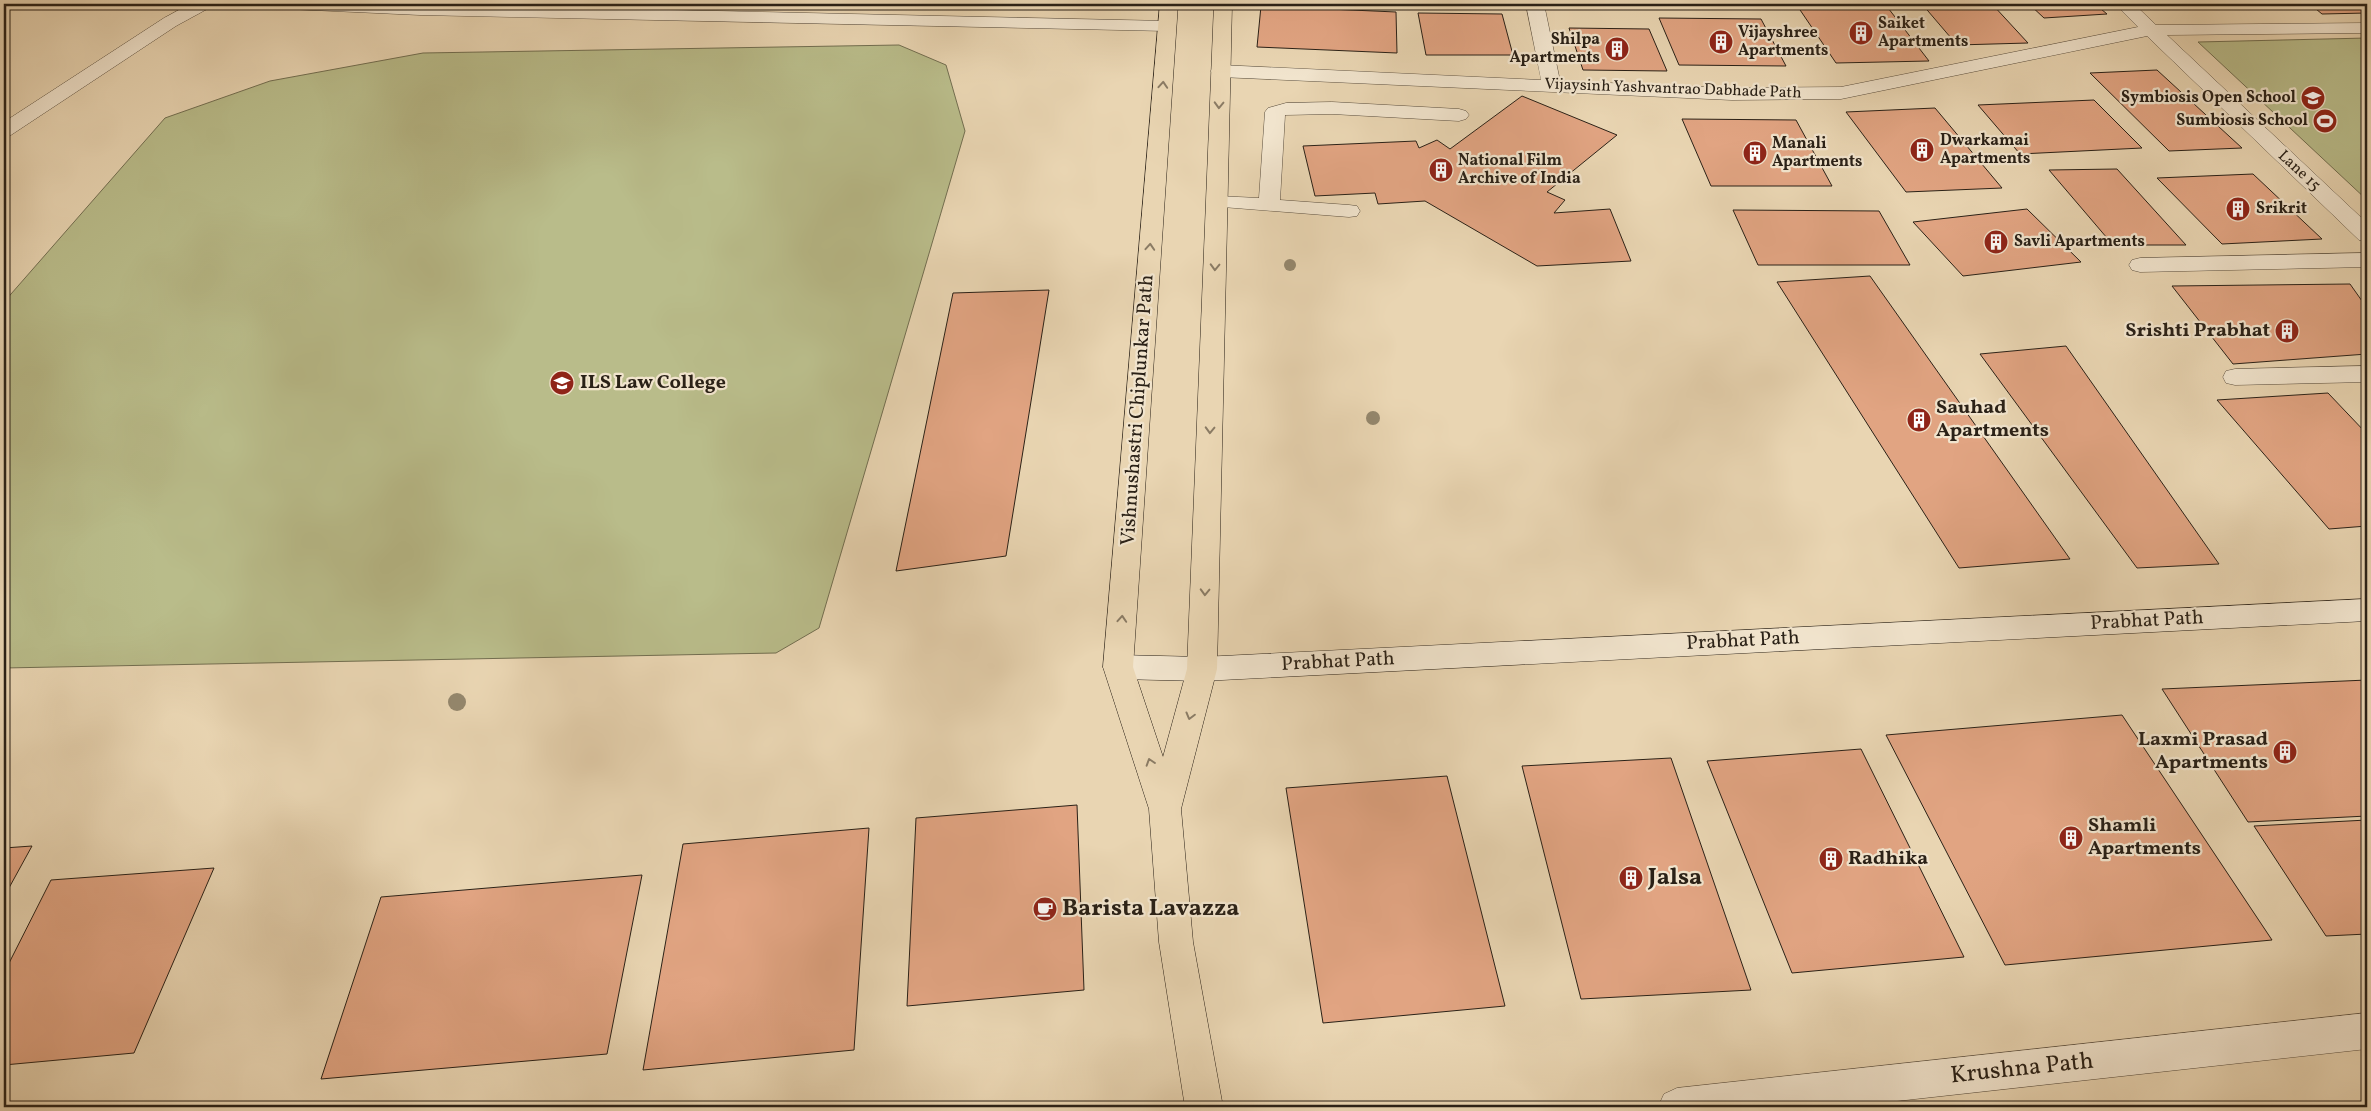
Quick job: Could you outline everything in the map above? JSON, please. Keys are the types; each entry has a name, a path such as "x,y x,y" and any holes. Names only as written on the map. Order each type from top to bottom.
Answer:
{"main road":[{"name":"Vishnushastri Chiplunkar Path","path":"1165,809 1202,669 1223,4"},
{"name":"Vishnushastri Chiplunkar Path","path":"1168,15 1118,667 1165,809 1176,942 1204,1107"}],"street":[{"path":"4,132 170,22 203,4"},
{"path":"289,4 439,10 1168,15"},
{"path":"1535,4 1552,86"},
{"name":"Lane 15","path":"2124,4 2367,235"},
{"name":"Vijaysinh Yashvantrao Dabhade Path","path":"1220,71 1732,94 1841,93 2150,30 2367,28"},
{"path":"1269,205 1275,112 1280,109 1306,107 1459,115"},
{"path":"1217,202 1349,211"},
{"path":"2140,265 2358,260 2367,278"},
{"path":"2235,377 2367,374"},
{"name":"Prabhat Path","path":"1118,667 1202,669 2367,610"},
{"name":"Krushna Path","path":"1677,1107 2367,1031"}],"green space":[{"name":"Sumbiosis School","path":"2367,38 2367,200 2198,42"},
{"path":"899,45 946,65 965,131 819,628 776,653 4,668 4,302 165,118 270,81 423,53"}],"building":[{"name":"Saiket Apartments","path":"1796,4 1885,4 1929,61 1836,63"},
{"path":"1922,4 1992,4 2028,43 1957,45"},
{"path":"2029,4 2095,4 2107,14 2044,18"},
{"path":"2310,4 2367,4 2367,13 2322,14"},
{"path":"1261,6 1396,12 1397,53 1257,47"},
{"path":"1418,13 1502,14 1513,55 1426,55"},
{"name":"Vijayshree Apartments","path":"1659,18 1761,19 1786,66 1679,65"},
{"name":"Shilpa Apartments","path":"1569,28 1649,29 1667,71 1583,70"},
{"path":"2157,70 2242,148 2169,151 2090,73"},
{"name":"National Film Archive of India","path":"1522,96 1617,135 1547,192 1565,200 1554,213 1610,209 1631,261 1537,266 1425,201 1378,204 1375,193 1315,196 1303,146 1416,141 1419,148 1437,140 1450,149"},
{"path":"2094,100 2142,148 2020,154 1978,105"},
{"name":"Dwarkamai Apartments","path":"1935,108 2002,188 1906,192 1846,112"},
{"name":"Manali Apartments","path":"1682,119 1796,120 1832,186 1711,186"},
{"path":"2117,169 2186,245 2113,245 2049,170"},
{"name":"Srikrit","path":"2253,174 2322,239 2222,244 2157,178"},
{"name":"Savli Apartments","path":"2027,209 2081,262 1963,276 1913,222"},
{"path":"1733,210 1879,211 1910,265 1758,265"},
{"name":"Sauhad Apartments","path":"1870,276 2070,559 1959,568 1777,282"},
{"name":"Srishti Prabhat","path":"2350,284 2367,308 2367,354 2233,364 2172,286"},
{"path":"1049,290 1006,556 896,571 953,293"},
{"path":"2066,346 2219,564 2137,568 1980,354"},
{"path":"2328,393 2367,434 2367,526 2329,529 2217,400"},
{"name":"Laxmi Prasad Apartments","path":"2367,680 2367,816 2248,822 2162,689"},
{"name":"Shamli Apartments","path":"2122,715 2272,940 2005,965 1886,735"},
{"name":"Radhika","path":"1861,749 1964,957 1792,973 1707,761"},
{"name":"Jalsa","path":"1671,758 1751,990 1581,999 1522,766"},
{"path":"1447,776 1505,1006 1323,1023 1286,788"},
{"path":"1077,805 1084,990 907,1006 916,818"},
{"path":"2367,820 2367,934 2326,936 2254,826"},
{"path":"869,828 854,1050 643,1070 683,844"},
{"path":"32,846 4,897 4,848"},
{"path":"214,868 134,1053 4,1065 4,973 51,880"},
{"path":"642,875 607,1054 321,1079 381,897"}],"place":[{"name":"Saiket Apartments","path":"1861,33"},
{"name":"Vijayshree Apartments","path":"1721,42"},
{"name":"Shilpa Apartments","path":"1617,49"},
{"name":"Symbiosis Open School","path":"2313,98"},
{"name":"Sumbiosis School","path":"2325,121"},
{"name":"Dwarkamai Apartments","path":"1922,150"},
{"name":"Manali Apartments","path":"1755,153"},
{"name":"National Film Archive of India","path":"1441,170"},
{"name":"Srikrit","path":"2238,209"},
{"name":"Savli Apartments","path":"1996,242"},
{"name":"Srishti Prabhat","path":"2287,331"},
{"name":"ILS Law College","path":"562,383"},
{"name":"Sauhad Apartments","path":"1919,420"},
{"name":"Laxmi Prasad Apartments","path":"2285,752"},
{"name":"Shamli Apartments","path":"2071,838"},
{"name":"Radhika","path":"1831,859"},
{"name":"Jalsa","path":"1631,878"},
{"name":"Barista Lavazza","path":"1045,909"}]}
